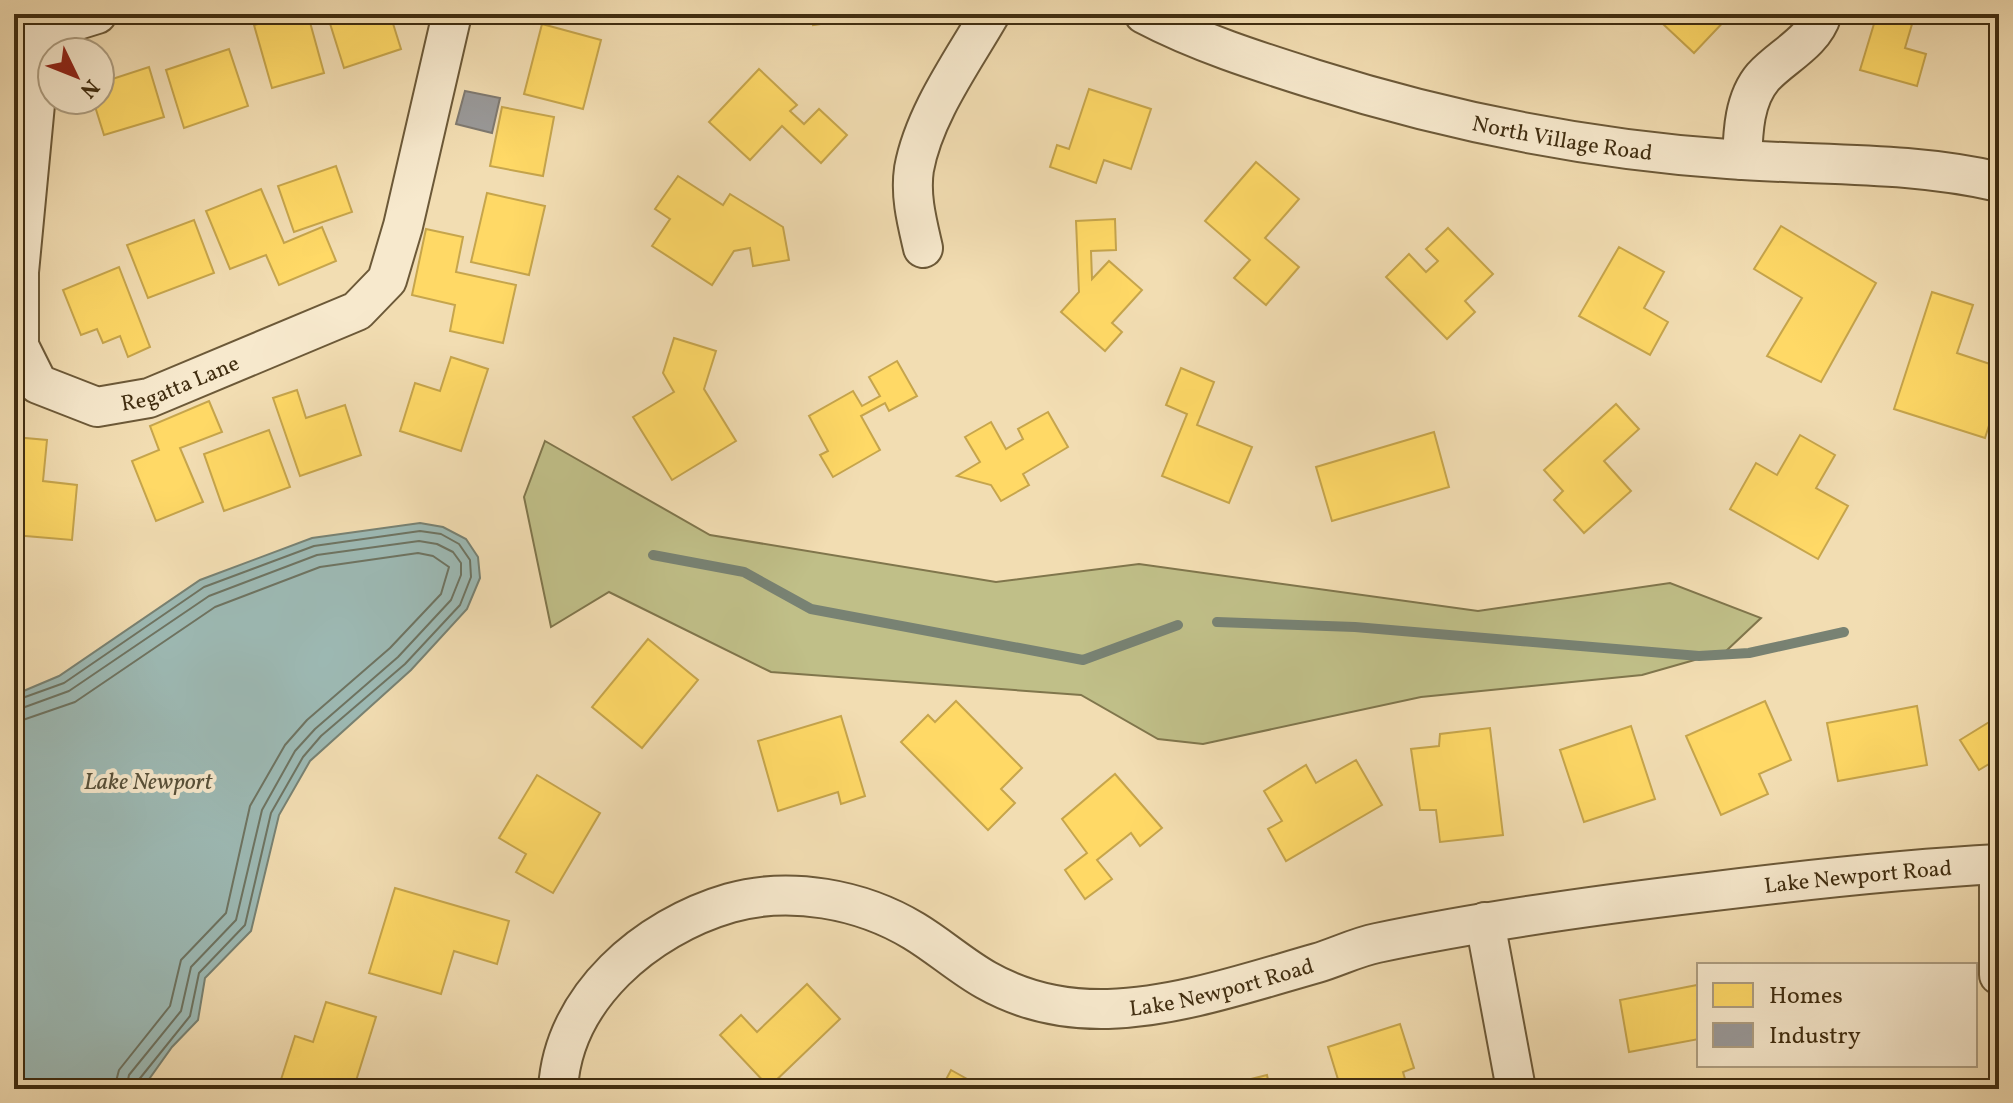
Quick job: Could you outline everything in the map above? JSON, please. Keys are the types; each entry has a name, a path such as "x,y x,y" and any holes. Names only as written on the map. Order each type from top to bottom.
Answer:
{"street":[{"name":"Regatta Lane","path":"97,14 39,23 19,272 19,346 38,384 97,407 149,398 357,311 387,280 407,212 452,14"},
{"path":"923,248 913,203 914,170 923,139 990,14"},
{"name":"North Village Road","path":"1144,14 1268,65 1434,114 1509,132 1616,150 1742,160 1898,165 1999,182"},
{"path":"1742,160 1749,99 1762,78 1805,40 1822,14"},
{"name":"Lake Newport Road","path":"558,1089 567,1041 581,1013 606,979 636,950 673,926 730,903 763,897 806,896 851,904 916,932 986,981 1026,998 1070,1008 1158,1004 1320,962 1371,944 1485,922 1888,870 1999,864"},
{"path":"1999,882 1999,975"},
{"path":"1485,922 1516,1089"}],"shaded area":[{"path":"545,441 710,535 996,582 1139,564 1478,611 1670,583 1761,618 1726,651 1642,675 1421,697 1203,744 1158,739 1081,695 771,672 609,592 551,627 524,497"}],"water":[{"name":"Lake Newport","path":"420,523 443,527 466,539 478,557 480,578 467,609 411,670 310,761 279,815 251,931 205,978 198,1020 172,1047 142,1089 14,1089 14,695 59,676 200,580 312,538"}],"building: Homes":[{"path":"283,14 312,14 308,15 324,73 272,88 254,25 284,17"},
{"path":"327,14 390,14 401,49 344,68"},
{"path":"811,14 863,14 862,18 813,25"},
{"path":"1675,14 1731,14 1694,53 1664,25"},
{"path":"1877,14 1915,14 1905,48 1926,54 1917,86 1860,70"},
{"path":"542,24 601,40 583,109 524,94"},
{"path":"229,49 248,106 184,128 166,70"},
{"path":"149,67 164,117 104,135 98,116 116,116 116,78"},
{"path":"759,69 797,105 790,111 804,124 819,109 847,135 821,163 782,126 750,160 709,122"},
{"path":"1089,89 1151,109 1131,169 1104,160 1096,183 1050,167 1057,145 1069,149"},
{"path":"502,107 554,117 543,176 490,166"},
{"path":"1256,162 1299,199 1265,238 1299,267 1266,305 1234,278 1250,260 1205,221"},
{"path":"336,166 352,212 294,232 278,186"},
{"path":"678,176 723,205 730,194 783,227 789,260 753,266 750,248 734,251 712,285 652,246 670,219 655,209"},
{"path":"261,189 284,243 322,227 336,261 279,285 266,255 230,269 206,211"},
{"path":"487,193 545,206 529,275 471,262"},
{"path":"1115,219 1116,250 1091,251 1092,279 1109,261 1142,290 1112,323 1122,332 1105,351 1061,312 1079,292 1076,221"},
{"path":"194,220 214,273 148,298 127,245"},
{"path":"1781,226 1876,283 1821,382 1767,356 1802,298 1754,269"},
{"path":"1448,228 1493,274 1465,301 1475,312 1447,339 1386,277 1409,254 1426,272 1438,261 1426,249"},
{"path":"426,229 463,237 456,272 516,285 503,343 450,331 455,305 412,295"},
{"path":"1619,247 1664,272 1644,308 1668,322 1650,355 1579,316"},
{"path":"119,267 150,347 128,357 120,336 103,343 97,329 81,335 63,290"},
{"path":"1932,292 1973,305 1957,353 1999,367 1999,394 1985,438 1894,409"},
{"path":"674,338 716,351 704,389 736,441 672,480 633,417 674,392 663,373"},
{"path":"451,357 488,369 461,451 400,431 415,383 440,391"},
{"path":"897,361 917,396 889,411 885,403 861,416 880,450 833,477 820,455 828,451 809,416 853,391 862,406 880,396 869,377"},
{"path":"1181,368 1214,382 1197,425 1252,447 1229,503 1162,476 1187,414 1166,405"},
{"path":"297,390 306,418 345,405 361,455 300,476 273,398"},
{"path":"209,401 222,432 180,448 203,502 156,521 132,461 159,450 150,426"},
{"path":"1616,404 1639,429 1604,461 1631,491 1584,533 1554,500 1563,491 1544,470"},
{"path":"1048,412 1068,447 1023,474 1029,485 1001,501 991,485 957,476 980,462 965,437 991,422 1006,449 1023,439 1018,429"},
{"path":"269,430 290,487 224,511 204,454"},
{"path":"1434,432 1449,487 1332,521 1316,467"},
{"path":"1800,435 1835,455 1816,488 1848,506 1818,559 1730,509 1756,463 1777,475"},
{"path":"14,437 47,440 43,481 77,485 72,540 14,535"},
{"path":"648,639 698,680 642,748 592,707"},
{"path":"956,701 1022,768 1001,789 1015,803 988,830 901,742 928,715 935,722"},
{"path":"1765,701 1791,760 1759,774 1768,794 1721,815 1686,736"},
{"path":"1917,706 1927,765 1838,781 1827,723"},
{"path":"841,716 865,796 841,804 838,792 778,811 758,741"},
{"path":"1999,716 1999,769 1994,761 1979,770 1960,740"},
{"path":"1631,726 1655,799 1584,822 1560,750"},
{"path":"1490,728 1503,835 1440,842 1436,810 1420,810 1411,749 1439,746 1440,734"},
{"path":"1356,760 1382,805 1286,861 1268,829 1282,821 1264,791 1306,765 1316,783"},
{"path":"1115,774 1162,828 1140,846 1131,833 1097,860 1112,879 1085,899 1065,870 1087,853 1062,819"},
{"path":"537,775 600,813 553,893 516,872 526,854 499,838"},
{"path":"395,888 509,921 497,964 454,951 441,994 369,973"},
{"path":"807,984 840,1019 769,1087 720,1035 741,1015 757,1032"},
{"path":"1697,985 1697,1039 1629,1052 1620,1000"},
{"path":"326,1002 376,1017 355,1084 343,1080 341,1089 278,1089 295,1036 313,1042"},
{"path":"1400,1024 1414,1068 1403,1072 1408,1089 1341,1089 1328,1047"},
{"path":"951,1070 985,1089 941,1089"},
{"path":"1267,1075 1270,1089 1211,1089"},
{"path":"1923,1083 1923,1089 1868,1089 1868,1085"}],"building: Industry":[{"path":"465,91 500,98 492,133 456,124"}],"waterway":[{"path":"653,555 744,572 811,609 1083,660 1178,625"},
{"path":"1217,622 1355,627 1699,656 1749,653 1844,632"}]}
